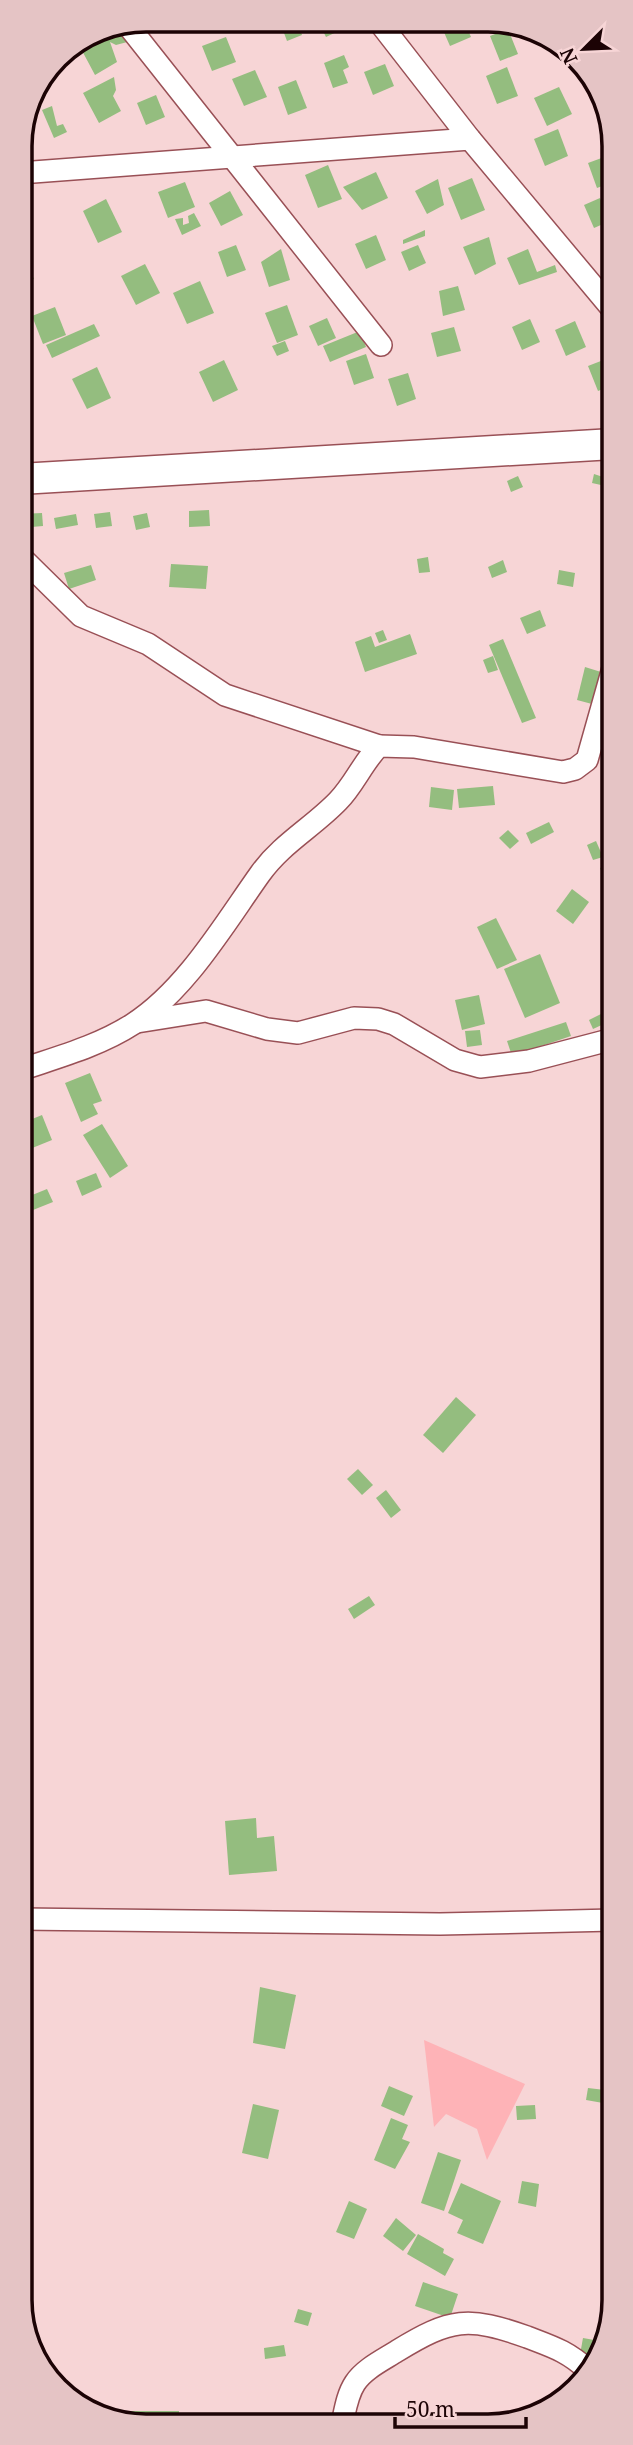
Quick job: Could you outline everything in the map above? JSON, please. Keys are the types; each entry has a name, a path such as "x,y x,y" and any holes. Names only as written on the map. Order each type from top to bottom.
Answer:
{"street":[{"path":"387,32 470,139 602,297"},
{"path":"134,33 381,345"},
{"path":"32,172 470,139"},
{"path":"32,478 602,445"},
{"path":"32,568 81,616 148,644 225,695 312,721 379,746 414,747 564,772 575,769 587,760 602,708"},
{"path":"32,1066 96,1043 135,1023 194,967 228,923 261,872 289,842 338,802 379,746"},
{"path":"135,1023 206,1011 267,1029 304,1033 341,1021 378,1019 394,1024 455,1060 489,1068 529,1061 602,1042"},
{"path":"32,1919 440,1924 601,1920"},
{"path":"345,2414 351,2391 362,2375 417,2339 457,2323 473,2321 506,2329 567,2351 581,2364"}],"shaded area":[{"path":"424,2040 525,2084 487,2160 477,2129 446,2114 434,2127"}],"building":[{"path":"301,32 302,35 287,41 284,33"},
{"path":"324,32 337,32 326,37"},
{"path":"444,32 469,32 471,37 450,46"},
{"path":"498,33 510,34 518,54 500,61 490,36"},
{"path":"127,34 131,41 116,45 110,42 117,62 95,75 82,51 109,38"},
{"path":"226,37 236,62 212,71 202,46"},
{"path":"344,55 349,67 343,70 348,83 333,88 324,63"},
{"path":"385,64 394,86 373,95 364,72"},
{"path":"507,67 518,96 497,104 486,76"},
{"path":"255,70 267,97 244,106 232,79"},
{"path":"114,77 116,90 113,96 121,111 99,123 83,93"},
{"path":"296,80 307,108 288,115 278,87"},
{"path":"559,87 572,114 547,126 534,98"},
{"path":"156,95 165,117 146,125 137,103"},
{"path":"52,106 57,126 63,124 67,132 54,138 42,110"},
{"path":"558,129 568,156 545,166 534,139"},
{"path":"602,158 602,186 597,188 588,163"},
{"path":"328,165 342,199 318,208 305,175"},
{"path":"376,172 388,198 362,210 343,187"},
{"path":"472,178 485,210 461,220 448,188"},
{"path":"438,179 444,205 427,214 415,191"},
{"path":"185,182 195,207 168,218 158,192"},
{"path":"230,191 243,215 221,226 209,203"},
{"path":"600,198 602,225 594,228 584,205"},
{"path":"106,199 122,232 98,243 83,211"},
{"path":"194,213 201,226 182,235 175,219 183,218 183,225 189,223 188,216"},
{"path":"425,230 425,236 403,244 403,240"},
{"path":"376,235 386,260 366,269 355,244"},
{"path":"489,237 496,264 475,275 463,247"},
{"path":"236,245 246,270 227,277 218,252"},
{"path":"418,245 426,263 409,271 401,252"},
{"path":"281,249 290,280 269,287 261,262"},
{"path":"528,249 537,272 555,265 557,272 519,285 507,258"},
{"path":"145,264 160,293 136,305 121,276"},
{"path":"200,281 214,313 187,324 173,293"},
{"path":"458,286 465,310 443,316 439,291"},
{"path":"287,305 298,335 277,343 265,313"},
{"path":"55,307 66,335 43,344 32,316"},
{"path":"327,318 336,338 318,346 309,326"},
{"path":"530,319 540,342 522,350 512,327"},
{"path":"575,321 586,347 566,356 555,330"},
{"path":"94,324 100,336 52,358 46,345"},
{"path":"454,327 461,351 437,357 431,333"},
{"path":"360,331 366,347 330,362 323,346"},
{"path":"285,341 289,351 277,356 272,346"},
{"path":"366,354 374,378 354,385 346,361"},
{"path":"224,360 238,390 213,402 199,372"},
{"path":"602,361 602,389 598,391 588,366"},
{"path":"97,367 111,398 87,409 72,379"},
{"path":"408,373 416,399 397,406 388,379"},
{"path":"594,474 602,477 601,485 592,483"},
{"path":"518,476 523,487 511,492 507,481"},
{"path":"209,510 210,526 189,527 189,511"},
{"path":"110,512 112,526 96,528 94,514"},
{"path":"32,513 42,513 43,526 32,527"},
{"path":"147,513 150,527 136,530 133,516"},
{"path":"76,514 78,525 56,529 54,518"},
{"path":"428,557 430,572 419,573 417,559"},
{"path":"503,560 507,572 492,578 488,567"},
{"path":"171,564 208,566 206,589 169,587"},
{"path":"91,565 96,580 69,589 64,573"},
{"path":"559,570 575,573 573,587 557,584"},
{"path":"540,610 546,626 527,634 520,618"},
{"path":"383,630 387,640 379,643 375,633"},
{"path":"410,634 417,654 365,672 355,642 371,636 375,647"},
{"path":"503,639 536,718 522,723 489,645"},
{"path":"493,656 498,670 488,673 483,660"},
{"path":"585,667 601,672 592,704 577,700"},
{"path":"493,786 495,805 459,808 457,789"},
{"path":"431,787 454,790 452,810 429,807"},
{"path":"549,822 554,832 531,844 526,833"},
{"path":"508,830 519,841 510,849 499,838"},
{"path":"596,841 602,857 593,860 587,845"},
{"path":"572,889 589,902 573,924 556,911"},
{"path":"496,918 517,960 497,969 477,927"},
{"path":"540,954 560,1003 525,1018 504,969"},
{"path":"479,995 485,1024 462,1030 455,1000"},
{"path":"601,1014 602,1025 593,1029 589,1020"},
{"path":"566,1022 571,1036 512,1056 507,1041"},
{"path":"480,1030 482,1045 467,1047 465,1031"},
{"path":"90,1073 102,1101 93,1104 98,1114 81,1122 65,1083"},
{"path":"42,1115 52,1140 32,1148 32,1119"},
{"path":"102,1124 128,1166 110,1178 83,1135"},
{"path":"96,1173 102,1187 82,1196 76,1181"},
{"path":"47,1189 53,1202 32,1210 32,1195"},
{"path":"456,1397 476,1415 443,1453 423,1435"},
{"path":"358,1469 373,1485 362,1495 347,1479"},
{"path":"386,1490 401,1510 391,1518 376,1498"},
{"path":"369,1596 375,1605 354,1619 348,1609"},
{"path":"256,1818 257,1838 274,1836 277,1871 229,1875 225,1821"},
{"path":"260,1987 296,1995 285,2049 253,2043"},
{"path":"389,2086 413,2096 404,2116 381,2106"},
{"path":"588,2088 601,2090 601,2103 586,2100"},
{"path":"253,2104 279,2110 268,2159 242,2153"},
{"path":"535,2105 536,2119 517,2120 516,2106"},
{"path":"391,2118 408,2125 402,2139 410,2142 395,2169 374,2160"},
{"path":"438,2152 461,2160 444,2211 421,2203"},
{"path":"522,2181 539,2184 536,2207 518,2203"},
{"path":"461,2183 501,2201 483,2244 457,2233 463,2220 448,2213"},
{"path":"349,2201 367,2209 354,2239 336,2232"},
{"path":"396,2218 416,2235 403,2251 383,2236"},
{"path":"418,2234 444,2249 443,2253 454,2259 445,2276 407,2254"},
{"path":"423,2282 458,2294 450,2318 415,2306"},
{"path":"298,2309 312,2313 308,2326 294,2322"},
{"path":"583,2338 594,2340 583,2361 579,2360"},
{"path":"284,2345 286,2356 265,2359 264,2348"},
{"path":"123,2411 179,2411 179,2414 146,2414"}]}
